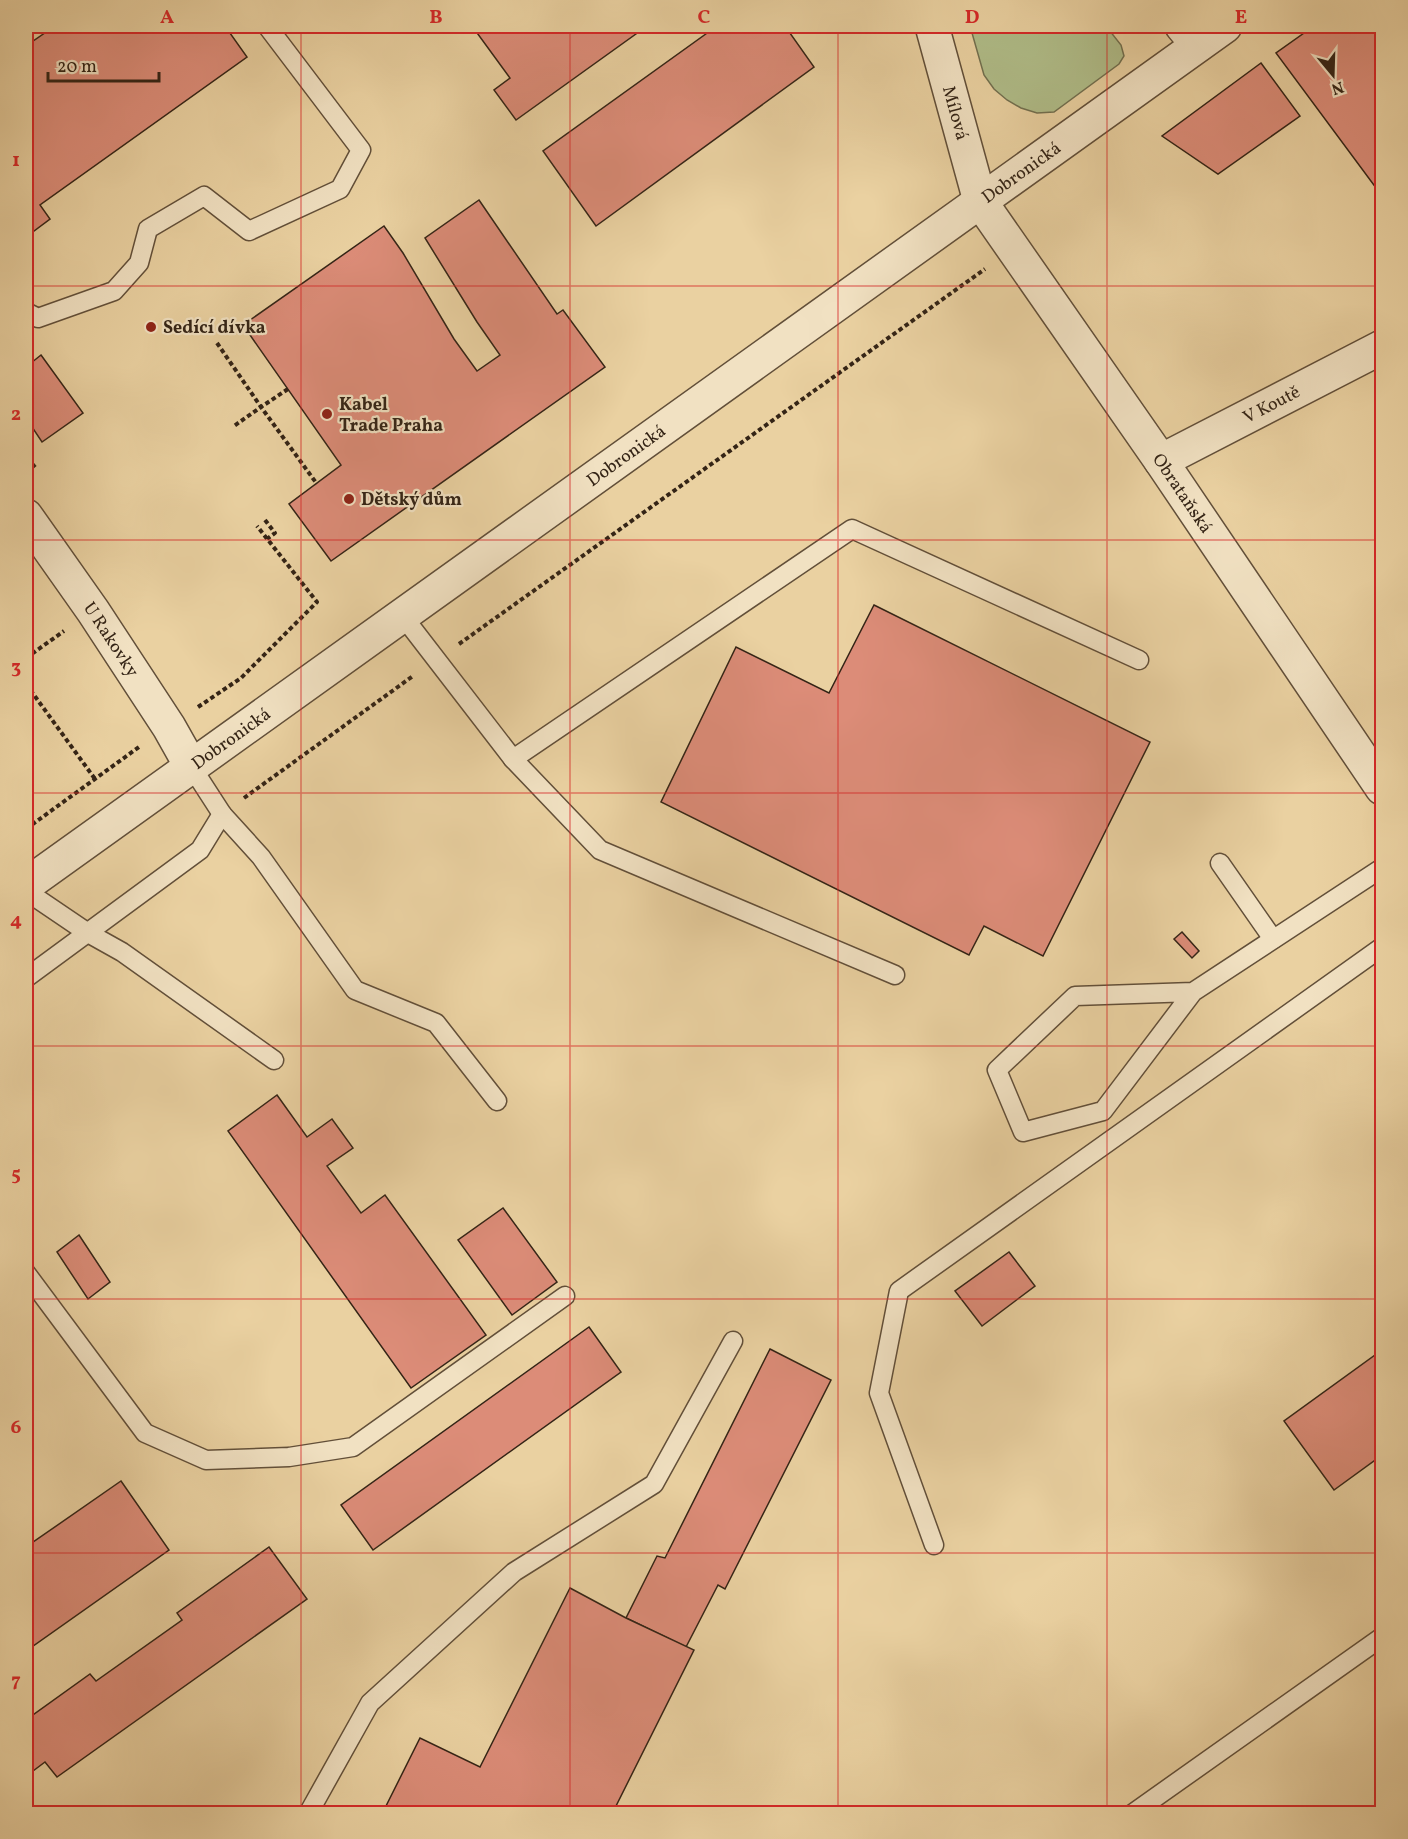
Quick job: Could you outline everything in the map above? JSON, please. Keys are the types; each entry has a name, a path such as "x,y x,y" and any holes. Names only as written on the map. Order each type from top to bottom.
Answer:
{"street":[{"name":"Mílová","path":"932,26 980,201"},
{"name":"Dobronická","path":"26,885 980,201 1190,35 1225,26"},
{"name":"Obrataňská","path":"980,201 1372,763 1383,788"},
{"name":"V Koutě","path":"1161,461 1383,347"},
{"name":"U Rakovky","path":"26,516 93,611 169,727 191,766"}],"lane":[{"path":"26,312 38,318 114,291 139,263 148,229 204,196 249,231 340,189 361,150 267,26"},
{"path":"513,759 852,529 1138,660"},
{"path":"402,615 513,759 600,850 896,975"},
{"path":"191,766 222,814 261,857 355,990 436,1023 497,1101"},
{"path":"26,978 200,850 222,814"},
{"path":"1220,863 1273,939"},
{"path":"1193,992 1075,996 997,1070 1023,1132 1103,1111 1193,992 1383,868"},
{"path":"26,891 88,933 122,952 274,1060"},
{"path":"934,1545 879,1392 899,1291 1383,947"},
{"path":"26,1273 145,1432 206,1460 289,1457 353,1447 565,1296"},
{"path":"308,1814 370,1702 514,1572 654,1484 733,1341"},
{"path":"1132,1814 1383,1638"}],"path":[{"path":"222,814 1013,249"},
{"path":"218,343 261,407 317,483"},
{"path":"234,426 288,389"},
{"path":"26,472 36,464"},
{"path":"265,520 275,533 267,539"},
{"path":"26,829 95,778 241,678 317,602 257,526"},
{"path":"26,657 93,611"},
{"path":"26,684 95,778"}],"green space":[{"path":"970,26 1106,26 1121,45 1124,56 1119,64 1054,112 1037,113 1021,108 994,89 984,75"}],"building":[{"path":"55,26 225,26 247,57 40,205 50,219 26,237 26,46"},
{"path":"472,26 647,26 516,120 494,90 510,78"},
{"path":"717,26 785,26 814,67 596,226 543,151"},
{"path":"1314,26 1382,26 1382,196 1276,53"},
{"path":"1261,63 1300,116 1218,174 1162,136"},
{"path":"479,200 557,314 563,310 605,367 331,561 289,504 341,465 243,325 384,226 403,253 454,339 477,371 500,355 425,238"},
{"path":"41,355 83,413 42,442 26,418 26,367"},
{"path":"874,605 1150,742 1043,956 984,926 969,955 661,802 736,647 829,693"},
{"path":"1182,932 1199,951 1192,958 1174,939"},
{"path":"277,1095 307,1137 332,1119 353,1148 327,1166 361,1213 385,1195 486,1335 411,1388 228,1131"},
{"path":"503,1208 557,1282 512,1315 458,1240"},
{"path":"79,1235 110,1282 88,1299 57,1252"},
{"path":"1009,1252 1035,1286 982,1326 955,1291"},
{"path":"589,1327 621,1372 373,1550 341,1505"},
{"path":"770,1349 831,1380 725,1589 718,1585 686,1647 626,1618 657,1556 665,1558"},
{"path":"1382,1350 1382,1455 1334,1490 1284,1421"},
{"path":"121,1481 169,1550 26,1651 26,1547"},
{"path":"269,1547 307,1599 57,1777 45,1762 33,1771 26,1761 26,1750 29,1747 26,1742 28,1738 26,1720 90,1674 96,1681 182,1620 177,1613"},
{"path":"570,1588 694,1650 612,1814 382,1814 420,1738 480,1767"}],"place":[{"name":"Sedící dívka","path":"151,327"},
{"name":"Kabel Trade Praha","path":"327,414"},
{"name":"Dětský dům","path":"349,499"}]}
